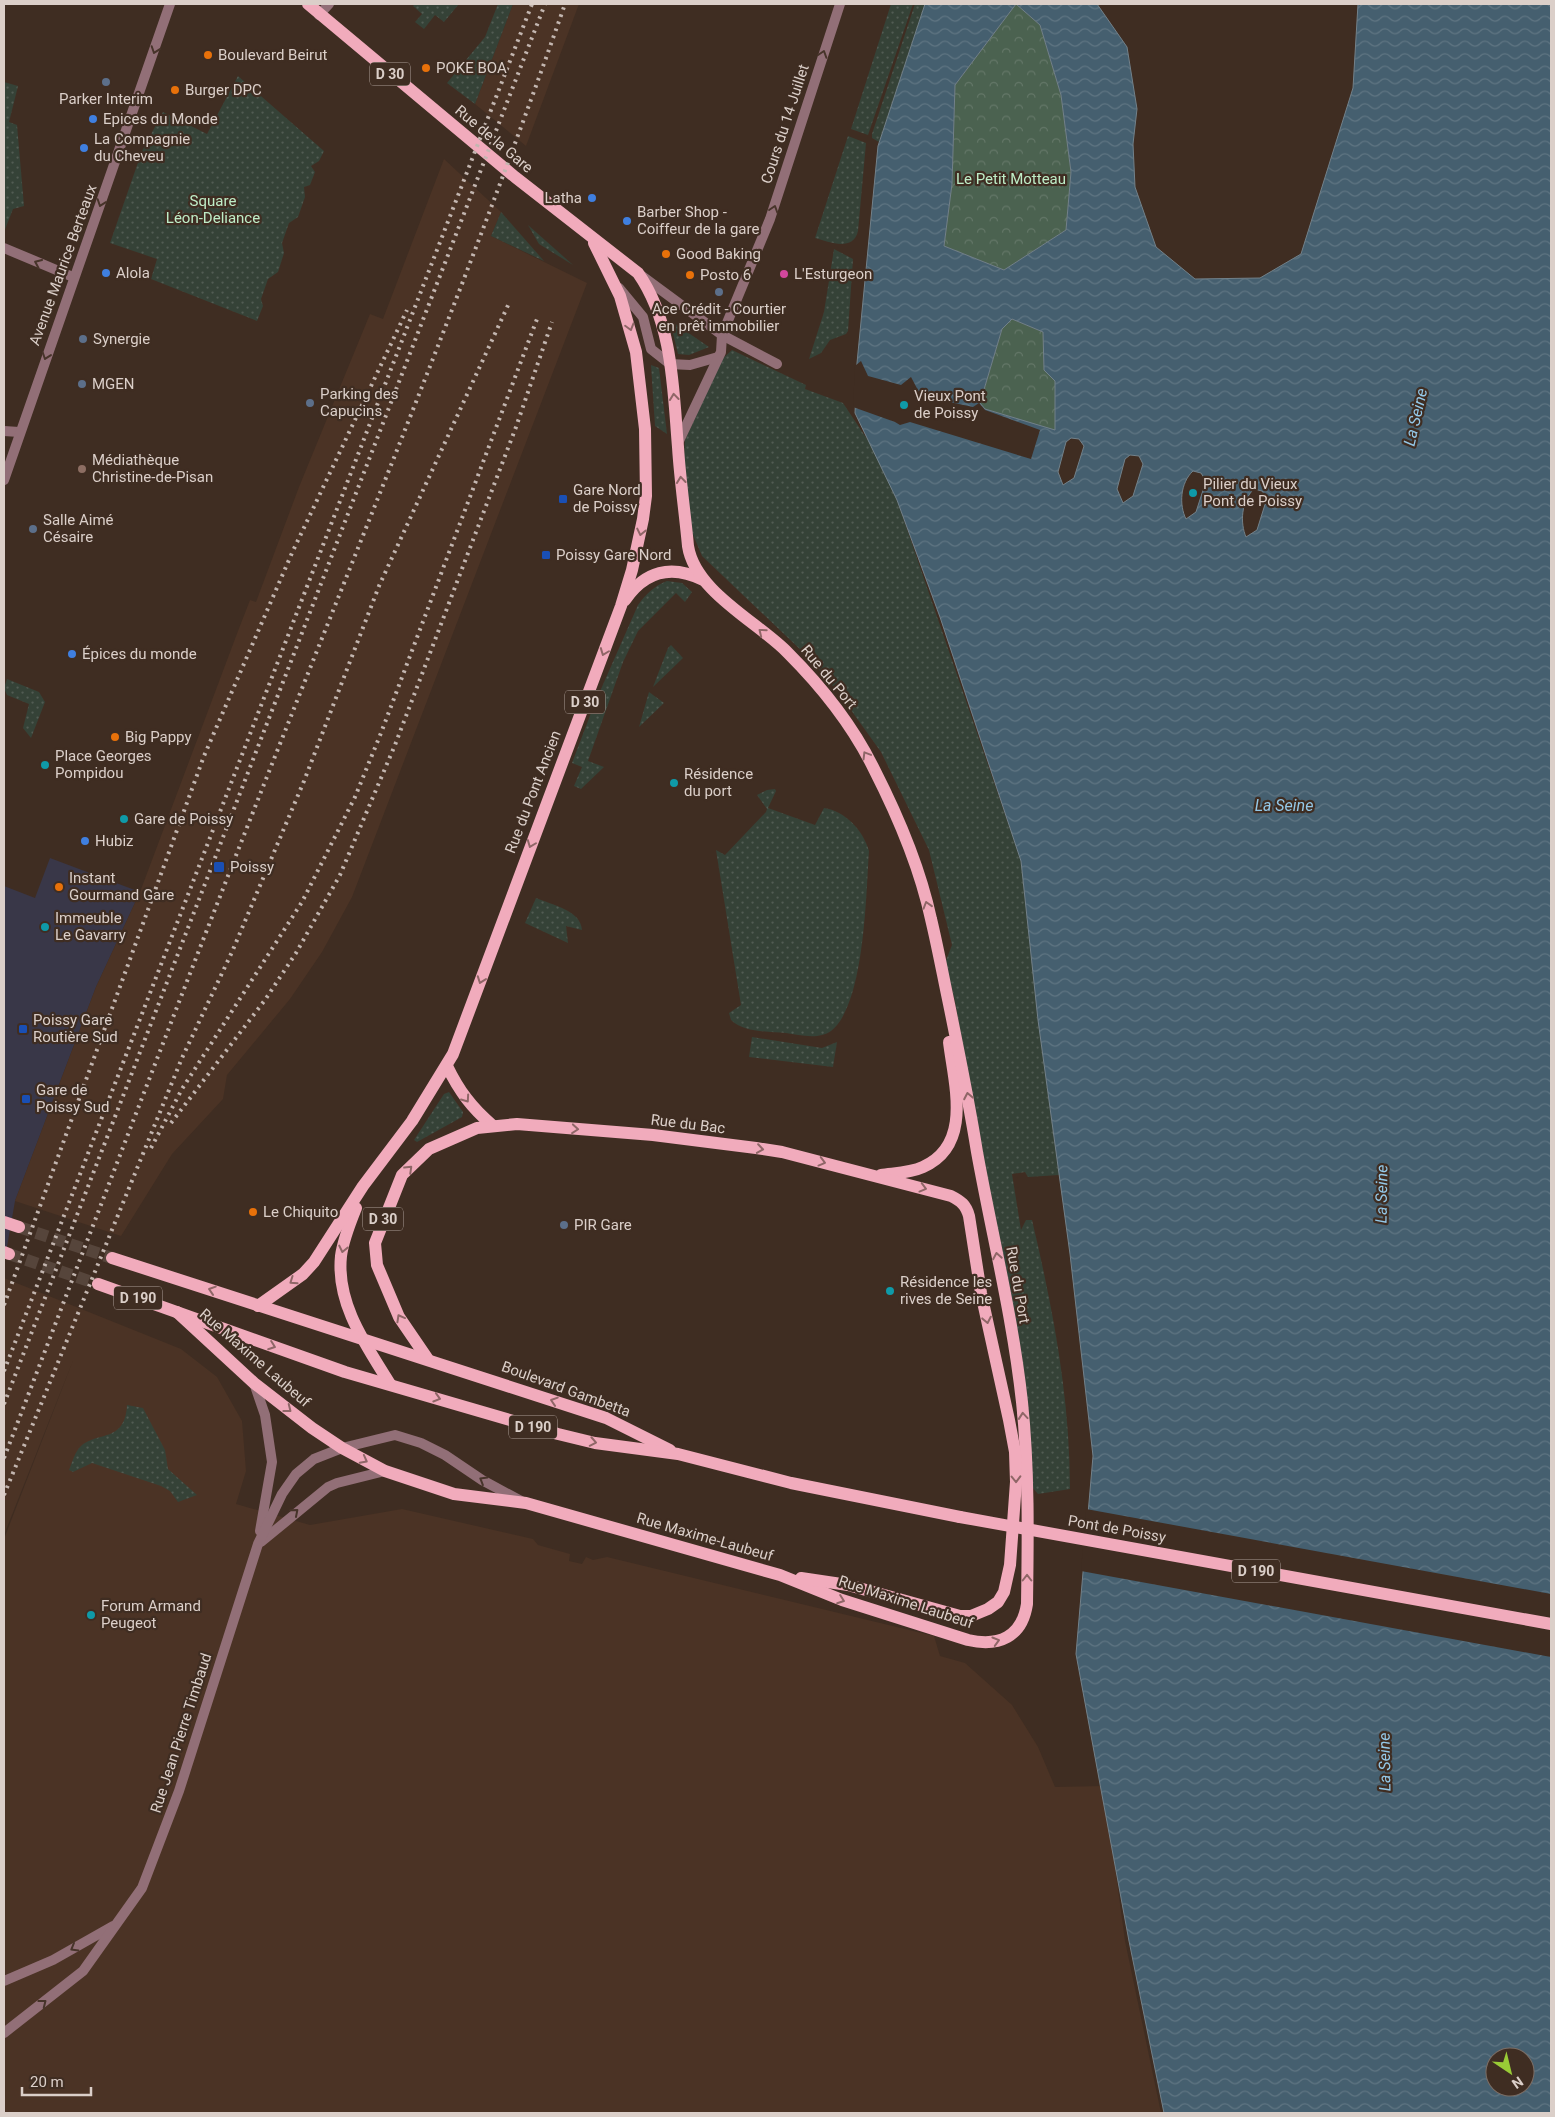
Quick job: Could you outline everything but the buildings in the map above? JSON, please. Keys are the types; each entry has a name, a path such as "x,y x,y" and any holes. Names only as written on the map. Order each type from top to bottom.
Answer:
{"main road":[{"name":"Rue de la Gare","path":"300,4 319,15"},
{"name":"Rue de la Gare","path":"308,4 593,240 638,273"},
{"name":"Rue du Pont Ancien","path":"258,1306 303,1274 314,1262 364,1186 412,1121 447,1066 621,606 643,519 646,496 645,429 636,352 628,321 614,281 593,240"},
{"name":"D 30","path":"638,273 650,291 656,305 670,364 677,445"},
{"name":"Rue du Port","path":"677,445 690,558 696,570 750,622 785,650 819,686 848,725 874,767 898,819 919,876 931,917 969,1102 1021,1399 1027,1483 1027,1576 1026,1613 1020,1626"},
{"name":"D 30","path":"621,606 640,583 659,573 676,570 705,580"},
{"name":"Rue du Port","path":"876,1176 924,1167 941,1154 950,1143 956,1130 958,1117 938,952"},
{"path":"447,1066 469,1103 492,1125"},
{"name":"Rue du Bac","path":"492,1125 517,1124 653,1135 782,1152 952,1196 961,1200 969,1216 983,1302 1015,1452 1016,1482 1006,1584 998,1602 988,1609 971,1616 960,1616 848,1585 780,1575"},
{"name":"D 30","path":"427,1358 399,1318 377,1265 375,1243 402,1175 429,1150 462,1133 492,1125"},
{"name":"Rue du Pont Ancien","path":"364,1186 341,1255 341,1271 346,1302 363,1340 390,1384"},
{"path":"4,1222 19,1227"},
{"name":"Boulevard Gambetta","path":"112,1258 363,1340 427,1358 606,1418 678,1454"},
{"name":"D 190","path":"98,1284 346,1372 558,1434 595,1443 678,1454"},
{"name":"Rue Maxime Laubeuf","path":"177,1312 254,1382 312,1428 342,1448 385,1471 454,1494 526,1503 621,1530"},
{"name":"Pont de Poissy","path":"678,1454 791,1483 960,1517 1551,1624"},
{"name":"Rue Maxime-Laubeuf","path":"621,1530 780,1575"},
{"name":"Rue Maxime Laubeuf","path":"780,1575 842,1600 984,1644 995,1643 1005,1639 1020,1626"}],"street":[{"name":"Avenue Maurice Berteaux","path":"4,480 73,277 96,220 170,4"},
{"path":"319,15 329,4"},
{"name":"Cours du 14 Juillet","path":"722,335 770,219 840,4"},
{"path":"4,248 73,277"},
{"name":"Rue de la Gare","path":"638,273 722,335 777,364"},
{"path":"614,281 643,317 651,349 670,364 690,366 718,357"},
{"path":"677,445 718,357 722,335"},
{"path":"4,431 19,432"},
{"name":"Rue Jean Pierre Timbaud","path":"254,1382 265,1415 272,1462 258,1544"},
{"path":"342,1448 396,1435 445,1455 482,1480 526,1503"},
{"name":"Rue Jean Pierre Timbaud","path":"4,2033 83,1971 142,1888 158,1852 258,1544 282,1494 296,1474 314,1459 342,1448"},
{"path":"258,1544 328,1487 385,1471"},
{"name":"Rue Jean Pierre Timbaud","path":"4,1981 53,1960 116,1924"}],"shaded area":[{"path":"513,4 579,4 526,146 475,104"},
{"path":"444,159 501,212 491,236 587,283 352,897 322,952 290,999 227,1075 223,1099 172,1154 121,1236 15,1201 96,987 140,892 250,600 256,602 299,487 370,314 383,319"},
{"path":"50,858 140,892 96,987 15,1201 4,1264 4,886 35,898"},
{"path":"4,1278 181,1349 217,1377 242,1421 246,1471 236,1504 310,1525 402,1509 533,1539 538,1545 570,1554 569,1561 582,1564 586,1557 593,1560 607,1557 934,1636 940,1656 965,1663 1012,1705 1038,1747 1055,1787 1104,1786 1125,1941 1161,2113 4,2113 4,1539 74,1358 4,1535"}],"green space":[{"path":"415,4 459,4 444,22 435,15 424,29 415,22 422,14 413,6"},
{"path":"498,4 513,4 475,104 447,83 485,37"},
{"path":"891,4 913,4 868,135 851,129"},
{"path":"915,4 925,4 879,142 872,138 872,134"},
{"name":"Le Petit Motteau","path":"1016,4 1040,25 1061,95 1071,172 1066,230 1004,270 944,246 952,184 955,85"},
{"name":"Square Léon-Deliance","path":"238,76 324,151 319,161 311,166 315,172 310,185 304,187 305,197 298,217 289,223 282,243 284,253 278,272 268,279 261,299 263,306 257,321 151,279 157,259 110,243 142,151 163,112 207,134"},
{"path":"4,82 18,86 9,122 17,125 24,206 13,209 4,232"},
{"path":"848,136 866,143 858,231 851,242 840,244 815,238"},
{"path":"501,212 544,261 491,236"},
{"path":"528,225 573,265 539,244"},
{"path":"834,249 853,259 848,331 846,334 830,340 821,353 809,359 824,312"},
{"path":"1012,319 1043,332 1044,370 1055,381 1055,431 985,409 980,403 1002,329"},
{"path":"674,323 709,347 689,355 678,354 672,329"},
{"path":"732,350 806,385 805,389 843,403 869,442 897,500 1021,861 1038,1020 1059,1175 1028,1177 1025,1172 1012,1174 1021,1230 1026,1220 1032,1220 1047,1287 1064,1387 1070,1489 1038,1494 1032,1487 1027,1439 955,1001 945,963 952,945 929,850 881,752 838,692 806,655 702,556 691,530 684,456 685,440 721,360"},
{"path":"651,365 659,368 667,434 655,426"},
{"path":"667,581 682,583 692,592 685,602 676,593 638,631 623,662 588,761 604,767 581,789 574,786 582,767 572,763 594,705 638,605 658,585"},
{"path":"671,645 683,658 653,687 668,648"},
{"path":"7,679 39,692 45,702 31,738 23,728 29,704 7,695 4,688"},
{"path":"649,692 664,703 639,727"},
{"path":"775,789 776,791 768,808 815,825 824,808 832,810 846,817 858,829 869,851 862,947 851,998 842,1018 831,1031 821,1035 803,1036 750,1029 736,1024 731,1020 729,1013 741,1005 716,850 725,855 766,812 767,809 757,795 767,790"},
{"path":"536,898 571,913 577,918 582,930 566,926 568,943 525,923"},
{"path":"752,1037 822,1048 837,1042 833,1067 749,1057"},
{"path":"449,1092 463,1112 462,1117 417,1142 414,1140 444,1094"},
{"path":"127,1405 143,1408 165,1450 168,1469 197,1495 178,1502 170,1491 161,1486 92,1463 73,1472 69,1470 75,1454 81,1446 88,1441 116,1431 125,1417"}],"water":[{"name":"La Seine","path":"925,4 1016,4 1097,4 1127,47 1137,109 1133,144 1135,187 1156,247 1195,279 1260,278 1301,254 1353,88 1358,4 1551,4 1551,2113 1164,2113 1129,1941 1076,1654 1093,1456 1070,1254 1038,1020 1021,861 940,617 897,500 855,413 857,363 878,146","holes":["1016,4 1040,25 1061,95 1071,172 1066,230 1004,270 944,246 952,184 955,85","1012,319 1043,332 1044,370 1055,381 1055,430 985,409 980,403 1002,329","1071,438 1079,439 1084,446 1074,478 1063,485 1058,472 1066,442","1130,455 1139,456 1143,464 1133,496 1123,503 1117,489 1125,459","1193,471 1201,473 1206,481 1196,512 1186,519 1182,507 1182,494 1185,482","1254,489 1262,491 1267,498 1257,530 1246,537 1242,519 1244,506"]}],"pier":[{"name":"Vieux Pont de Poissy","path":"861,361 868,376 901,385 911,377 921,396 973,407 979,403 985,410 1040,430 1031,459 910,422 900,425 853,407 855,366"},
{"path":"1086,1509 1551,1594 1551,1657 1081,1571"}],"tunnel":[{"path":"19,1227 112,1258"},
{"path":"9,1254 98,1284"}],"railway":[{"path":"4,1371 532,4"},
{"path":"4,1404 545,4"},
{"path":"4,1458 204,937 460,290 565,4"},
{"path":"4,1495 182,1058 232,952 304,781 379,586 510,301"},
{"path":"4,1305 204,756 292,553 407,310"},
{"path":"151,1148 182,1089 302,902 355,797 381,733 537,319"},
{"path":"171,1123 265,1000 296,953 340,875 395,745 516,427 552,322"}],"place":[{"name":"Boulevard Beirut","path":"208,55"},
{"name":"POKE BOA","path":"426,68"},
{"name":"Parker Interim","path":"106,82"},
{"name":"Burger DPC","path":"175,90"},
{"name":"Epices du Monde","path":"93,119"},
{"name":"La Compagnie du Cheveu","path":"84,148"},
{"name":"Latha","path":"592,198"},
{"name":"Barber Shop - Coiffeur de la gare","path":"627,221"},
{"name":"Good Baking","path":"666,254"},
{"name":"Alola","path":"106,273"},
{"name":"L'Esturgeon","path":"784,274"},
{"name":"Posto 6","path":"690,275"},
{"name":"Ace Crédit - Courtier en prêt immobilier","path":"719,292"},
{"name":"Synergie","path":"83,339"},
{"name":"MGEN","path":"82,384"},
{"name":"Parking des Capucins","path":"310,403"},
{"name":"Vieux Pont de Poissy","path":"904,405"},
{"name":"Médiathèque Christine-de-Pisan","path":"82,469"},
{"name":"Pilier du Vieux Pont de Poissy","path":"1193,493"},
{"name":"Gare Nord de Poissy","path":"563,499"},
{"name":"Salle Aimé Césaire","path":"33,529"},
{"name":"Poissy Gare Nord","path":"546,555"},
{"name":"Épices du monde","path":"72,654"},
{"name":"Big Pappy","path":"115,737"},
{"name":"Place Georges Pompidou","path":"45,765"},
{"name":"Résidence du port","path":"674,783"},
{"name":"Gare de Poissy","path":"124,819"},
{"name":"Hubiz","path":"85,841"},
{"name":"Poissy","path":"219,867"},
{"name":"Instant Gourmand Gare","path":"59,887"},
{"name":"Immeuble Le Gavarry","path":"45,927"},
{"name":"Poissy Gare Routière Sud","path":"23,1029"},
{"name":"Gare de Poissy Sud","path":"26,1099"},
{"name":"Le Chiquito","path":"253,1212"},
{"name":"PIR Gare","path":"564,1225"},
{"name":"Résidence les rives de Seine","path":"890,1291"},
{"name":"Forum Armand Peugeot","path":"91,1615"}]}
